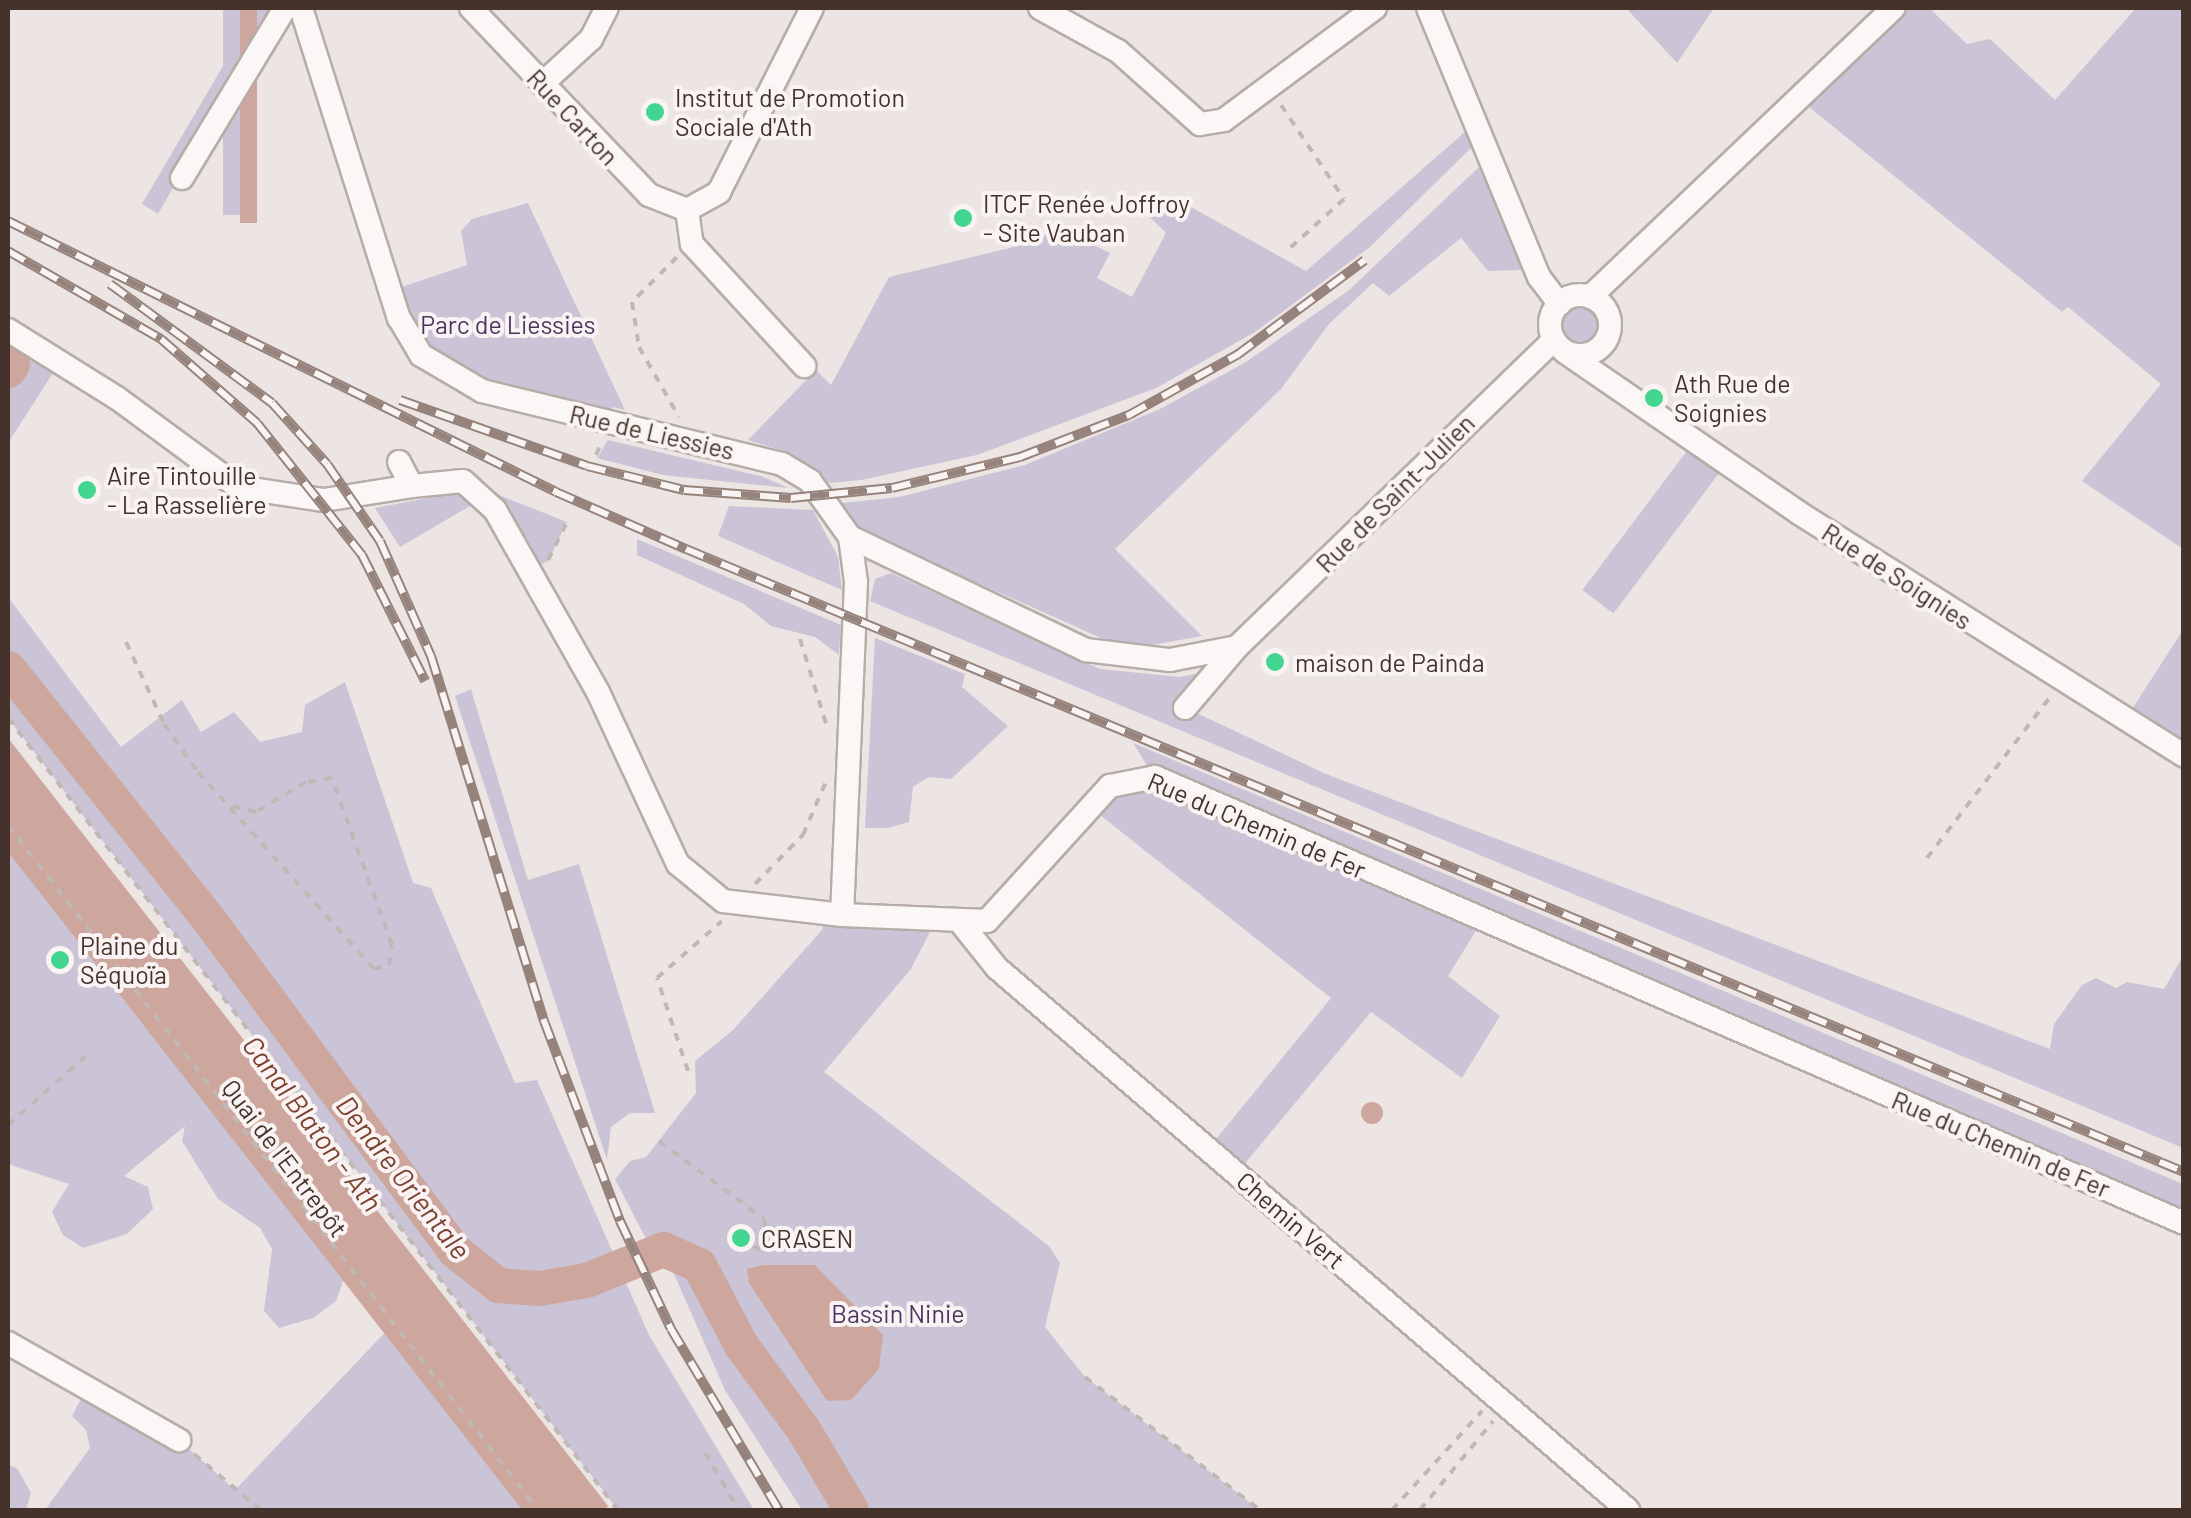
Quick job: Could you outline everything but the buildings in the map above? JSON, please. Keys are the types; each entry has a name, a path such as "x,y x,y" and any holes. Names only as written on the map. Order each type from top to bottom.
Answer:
{"street":[{"path":"182,178 285,8"},
{"name":"Rue de Liessies","path":"301,8 399,318 421,355 482,391 782,464 810,481 850,538 856,582 842,915"},
{"name":"Rue Carton","path":"470,8 649,195 687,210"},
{"path":"542,84 591,39 607,8"},
{"path":"804,366 692,244 687,210 719,192 812,8"},
{"path":"1040,8 1118,51 1200,124 1224,120 1266,85 1375,8"},
{"path":"1428,8 1538,277 1559,304"},
{"path":"1590,297 1610,318 1599,348 1559,346 1550,321 1559,304 1590,297 1894,8"},
{"path":"8,330 118,398 238,487 324,500 412,486 399,462"},
{"name":"Rue de Soignies","path":"1559,346 1619,384 1799,513 2184,755"},
{"name":"Rue de Saint-Julien","path":"1185,708 1237,647 1559,346"},
{"name":"Rue de Soignies","path":"1599,348 1619,384"},
{"name":"Rue du Chemin de Fer","path":"412,486 450,479 473,486 531,570 598,692 678,864 710,894 735,905 961,923 998,914 1110,786 1154,777 2184,1223"},
{"path":"850,538 1086,650 1170,660 1237,647"},
{"name":"Chemin Vert","path":"961,923 997,968 1628,1510"},
{"path":"8,1343 179,1440"}],"path":[{"path":"1266,85 1344,199 1290,248"},
{"path":"679,417 639,347 632,302 692,244"},
{"path":"531,570 548,561 567,522"},
{"path":"800,639 828,736"},
{"path":"126,642 164,724 228,805 374,970 390,965 392,946 332,778 306,782 256,812 228,805"},
{"path":"1926,858 2062,681"},
{"path":"8,718 618,1510"},
{"path":"688,1071 657,978 803,835 828,776"},
{"name":"Quai de l'Entrepôt","path":"8,825 538,1510"},
{"path":"8,1125 88,1054"},
{"path":"660,1142 764,1219 769,1242 760,1250 746,1242"},
{"path":"1085,1377 1260,1510"},
{"path":"1392,1510 1500,1400"},
{"path":"1420,1510 1500,1400"},
{"path":"179,1440 261,1510"},
{"path":"706,1454 739,1510"}],"green space":[{"path":"223,8 240,8 240,215 223,215"},
{"path":"257,8 275,8 158,214 142,204"},
{"path":"1626,8 1714,8 1677,63"},
{"path":"1894,8 1929,8 1967,44 1990,39 2055,100 2136,8 2183,8 2183,549 2082,481 2161,384 2068,307 2062,312 1798,98"},
{"path":"1466,131 1472,147 1370,247 1255,332 1156,388 977,455 861,480 830,483 793,454 748,440 816,370 831,385 889,277 1039,241 1054,226 1110,253 1097,278 1132,297 1166,233 1146,213 1150,202 1171,196 1306,271"},
{"path":"1479,167 1524,270 1488,271 1461,238 1389,296 1373,283 1329,324 1281,389 1115,549 1202,636 1141,647 1101,638 857,529 842,503 899,497 1025,465 1160,409 1246,362 1348,291"},
{"name":"Parc de Liessies","path":"528,203 625,410 612,407 611,424 440,370 390,291 467,265 461,231 472,219"},
{"path":"1580,304 1595,310 1601,325 1595,340 1580,346 1565,340 1559,325 1565,310"},
{"path":"8,330 60,362 8,443"},
{"path":"1696,439 1727,462 1613,613 1582,590"},
{"path":"608,440 764,477 788,488 663,475 597,458"},
{"path":"463,481 567,522 548,561 531,570 485,497 400,547 375,508 454,493"},
{"path":"729,506 813,510 838,557 842,590 718,536"},
{"path":"637,539 841,625 839,655 815,637 771,626 744,604 637,555"},
{"path":"891,573 1100,669 1180,677 1219,669 1186,708 1326,774 2050,1049 2054,1024 2082,985 2096,978 2116,988 2127,982 2164,989 2183,956 2183,1148 870,601 875,579"},
{"path":"8,597 121,747 182,700 201,732 234,712 260,742 302,732 305,705 345,682 413,883 431,888 515,1083 537,1080 649,1335 754,1510 618,1510 8,718"},
{"path":"2183,630 2183,755 2125,720"},
{"path":"875,638 965,674 962,687 1008,726 951,779 929,777 913,787 909,822 888,828 865,828"},
{"path":"471,689 528,880 579,864 655,1113 630,1113 611,1127 607,1160 455,696"},
{"path":"1133,743 2183,1184 2183,1223 1482,921 1448,976 1500,1016 1462,1078 1371,1012 1237,1173 1208,1149 1331,998 1090,807 1153,775"},
{"name":"Plaine du Séquoïa","path":"8,822 347,1270 336,1301 313,1318 279,1328 264,1311 272,1249 260,1228 218,1199 182,1141 185,1126 124,1176 148,1187 153,1209 127,1234 83,1248 63,1235 52,1212 69,1184 8,1164"},
{"name":"Bassin Ninie","path":"826,913 933,926 911,969 824,1072 1049,1246 1060,1263 1045,1327 1085,1377 1260,1510 802,1510 725,1390 663,1249 645,1237 615,1179 630,1161 646,1157 696,1093 695,1061 733,1030 822,930"},
{"path":"393,1324 538,1510 45,1510 90,1448 86,1430 72,1416 83,1395 179,1440 235,1490"},
{"path":"8,1465 17,1468 31,1493 26,1510 8,1510"}],"shaded area":[{"path":"240,8 257,8 257,223 240,223"},
{"path":"8,738 608,1506 604,1510 522,1510 8,852"},
{"path":"1372,1102 1380,1105 1380,1121 1372,1124 1364,1121 1361,1113 1364,1105"},
{"path":"763,1265 815,1265 883,1335 879,1369 851,1400 827,1401 749,1283 747,1269"}],"waterway":[{"name":"Dendre Orientale","path":"8,370 12,364"},
{"name":"Dendre Orientale","path":"8,668 209,920 455,1251 498,1285 539,1288 586,1280 663,1249 699,1265 741,1345 803,1429 851,1510"}],"railway":[{"path":"8,221 556,492 686,549 2184,1172"},
{"path":"8,251 161,339 257,423 362,555 425,681"},
{"path":"400,400 587,466 684,490 791,498 892,488 1020,457 1129,415 1237,355 1365,260"},
{"path":"110,284 272,403 327,464 380,541 431,656 544,1021 620,1221 671,1329 779,1510"}],"place":[{"name":"Institut de Promotion Sociale d'Ath","path":"655,112"},
{"name":"ITCF Renée Joffroy - Site Vauban","path":"963,218"},
{"name":"Ath Rue de Soignies","path":"1654,398"},
{"name":"Aire Tintouille - La Rasselière","path":"87,490"},
{"name":"maison de Painda","path":"1275,662"},
{"name":"Plaine du Séquoïa","path":"60,960"},
{"name":"CRASEN","path":"741,1238"}],"water label":[{"name":"Canal Blaton - Ath","path":"313,1123"}]}
